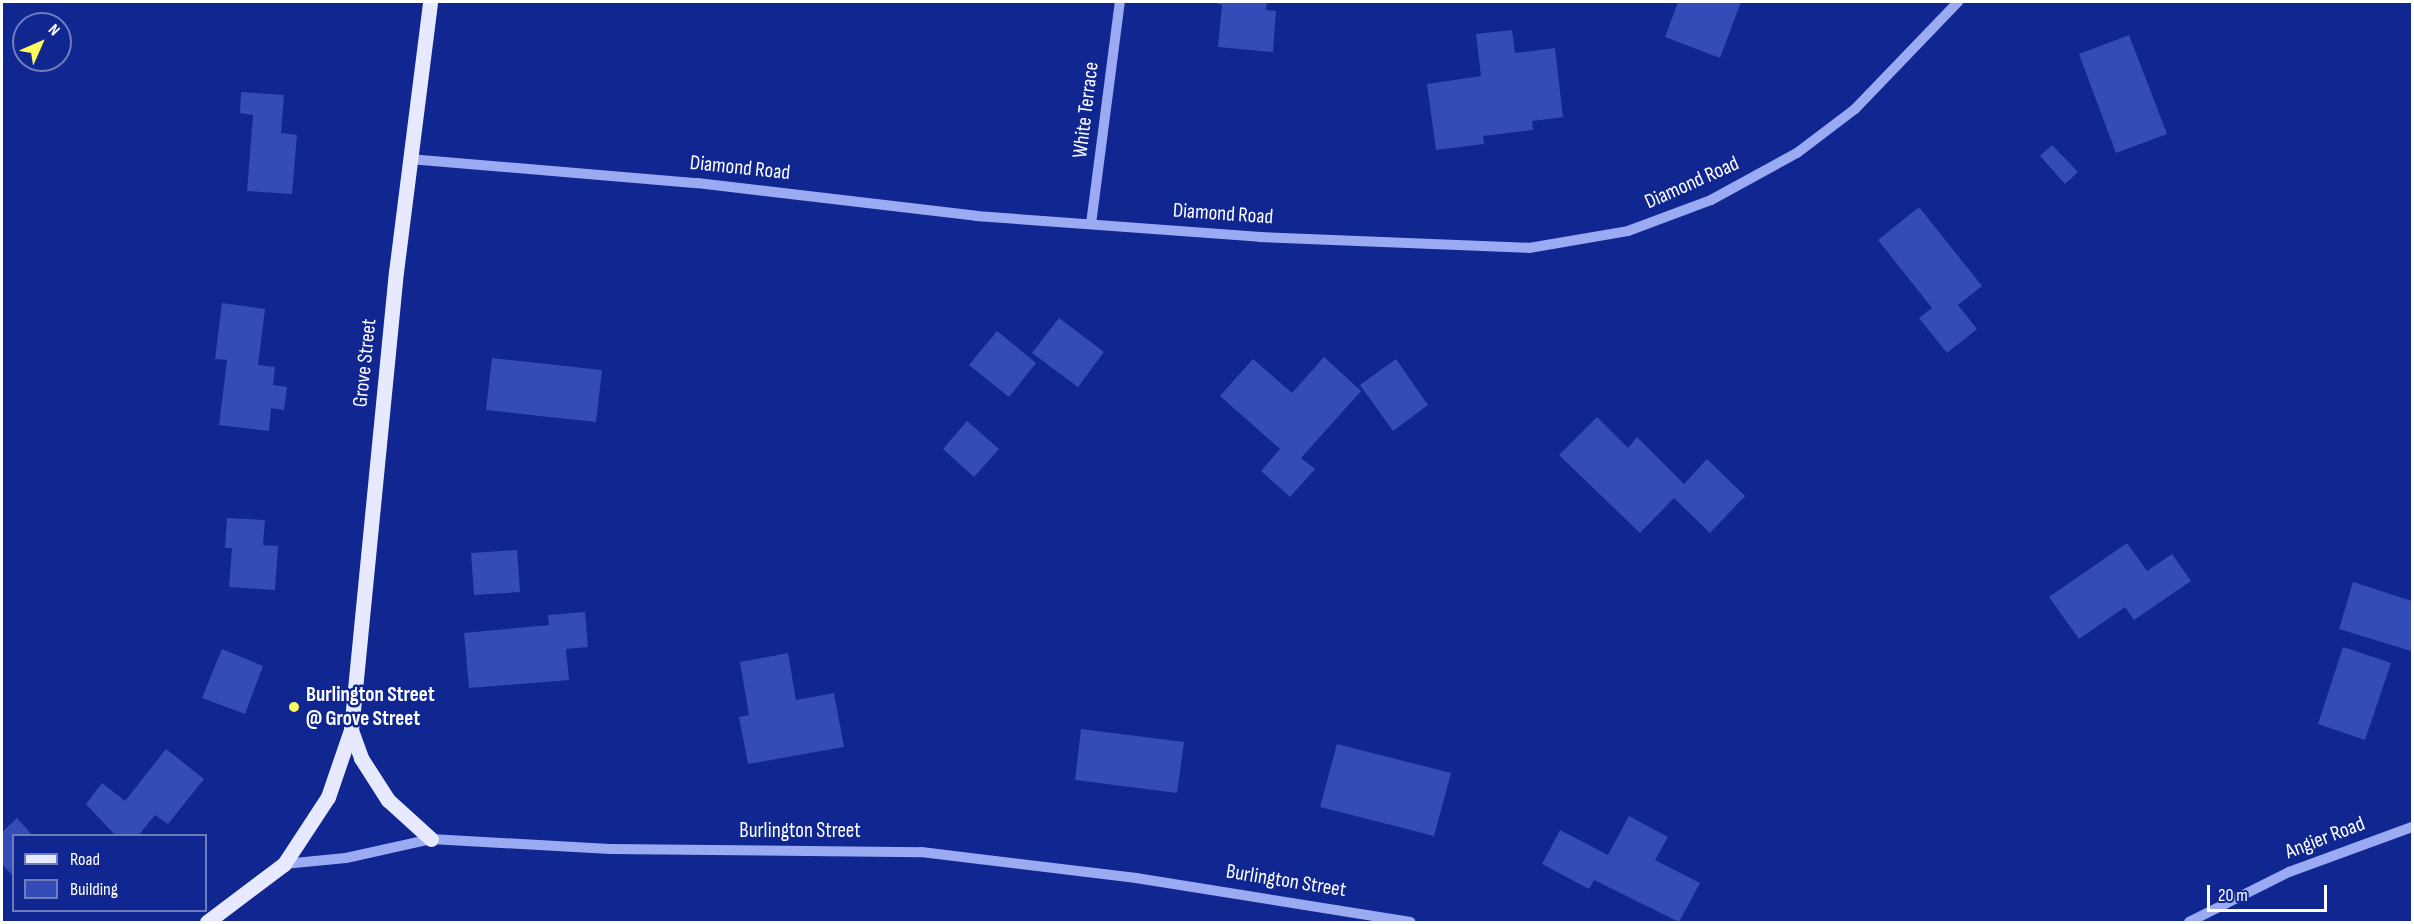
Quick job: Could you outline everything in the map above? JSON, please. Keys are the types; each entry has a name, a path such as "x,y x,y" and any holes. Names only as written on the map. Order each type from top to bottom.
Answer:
{"main road":[{"name":"Grove Street","path":"284,864 328,797 351,730 409,159 430,2"},
{"name":"Grove Street","path":"351,730 361,758 388,800 431,839"},
{"path":"207,922 284,864"}],"street":[{"name":"White Terrace","path":"1091,224 1120,2"},
{"name":"Diamond Road","path":"409,159 1091,224 1529,248 1628,231 1711,200 1797,153 1855,109 1958,2"},
{"name":"Angier Road","path":"2189,922 2289,872 2412,827"},
{"name":"Burlington Street","path":"284,864 346,858 431,839 610,849 921,852 1136,878 1411,922"}],"building":[{"path":"1213,2 1267,2 1266,10 1276,11 1273,52 1218,47 1222,5"},
{"path":"1678,2 1741,2 1720,58 1665,37"},
{"path":"1512,30 1515,53 1555,48 1563,117 1532,121 1533,130 1483,136 1484,144 1436,150 1427,84 1481,76 1476,34"},
{"path":"2129,35 2167,134 2116,153 2079,54"},
{"path":"241,92 284,95 281,133 297,135 292,194 247,191 253,115 240,113"},
{"path":"2052,145 2078,172 2065,184 2040,156"},
{"path":"1919,207 1982,286 1958,305 1977,329 1947,353 1919,318 1932,308 1878,240"},
{"path":"222,303 265,309 258,365 275,367 273,385 287,387 284,410 271,408 269,431 219,425 227,360 215,359"},
{"path":"1059,318 1104,352 1078,387 1032,353"},
{"path":"997,331 1036,363 1009,397 969,365"},
{"path":"1324,357 1361,391 1301,458 1315,469 1290,497 1261,471 1280,449 1220,396 1253,359 1292,393"},
{"path":"492,358 602,370 596,422 486,410"},
{"path":"1396,359 1428,405 1393,431 1360,385"},
{"path":"1597,417 1628,448 1637,437 1684,484 1707,459 1745,496 1710,533 1674,498 1640,533 1559,455"},
{"path":"967,421 999,449 974,477 943,449"},
{"path":"227,518 265,520 263,545 278,546 275,590 229,587 232,548 225,548"},
{"path":"2127,543 2147,571 2172,554 2191,581 2134,620 2125,607 2079,639 2049,597"},
{"path":"517,550 520,592 474,595 471,553"},
{"path":"2353,582 2412,601 2411,651 2339,629"},
{"path":"585,612 588,647 566,649 569,680 469,688 464,633 549,625 548,615"},
{"path":"2343,647 2391,663 2365,740 2318,724"},
{"path":"222,649 263,666 245,714 202,698"},
{"path":"788,653 796,700 834,693 844,747 748,764 739,717 749,715 740,662"},
{"path":"1081,729 1184,742 1177,793 1075,780"},
{"path":"1337,744 1451,773 1434,836 1320,807"},
{"path":"166,749 204,779 168,824 155,815 140,834 114,834 86,804 102,783 125,801"},
{"path":"1629,816 1668,837 1655,860 1700,883 1679,922 1594,880 1589,889 1542,864 1560,830 1608,855"},
{"path":"17,818 31,834 12,834 12,875 2,864 2,832"}],"place":[{"name":"Burlington Street @ Grove Street","path":"294,707"}]}
